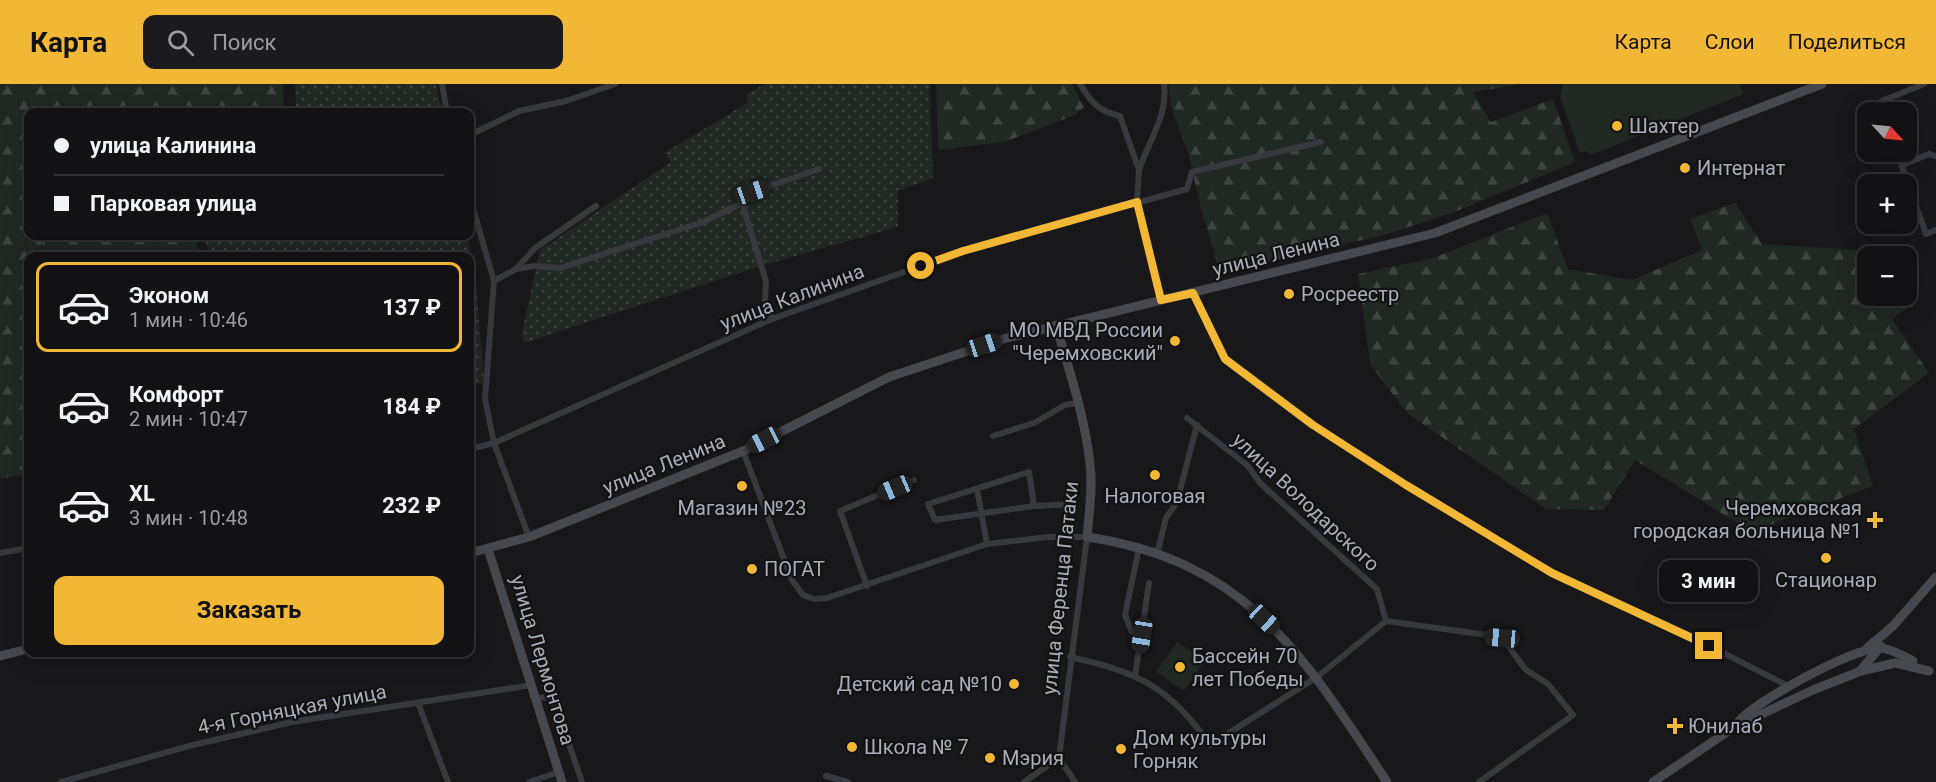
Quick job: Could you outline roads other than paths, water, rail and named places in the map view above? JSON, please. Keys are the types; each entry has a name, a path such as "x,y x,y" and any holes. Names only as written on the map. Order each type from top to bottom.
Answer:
{"main road":[{"name":"улица Ленина","path":"474,552 529,537 743,451 889,377 1007,338 1056,325 1435,233 1822,84"},
{"name":"улица Ференца Патаки","path":"1056,325 1078,403 1090,463 1091,496 1087,537"},
{"path":"1087,537 1139,548 1177,561 1215,581 1238,597 1293,646 1317,677 1387,782"},
{"name":"улица Лермонтова","path":"488,549 562,782"},
{"path":"1861,671 1893,626 1936,577"},
{"path":"1859,653 1893,626"},
{"path":"1893,626 1889,640 1891,652 1901,663"},
{"path":"1736,726 1741,719 1788,686 1859,653 1879,648 1932,672"},
{"path":"0,656 24,650"},
{"path":"1653,782 1736,726 1788,700 1861,671 1901,663 1932,672"}],"street":[{"path":"442,84 446,108"},
{"path":"474,133 519,111 567,101 615,84"},
{"path":"1080,84 1091,103 1107,113 1120,116 1139,170"},
{"path":"1161,300 1137,202 1139,170 1147,146 1165,110 1164,84"},
{"path":"1882,101 1924,84"},
{"name":"улица Калинина","path":"474,448 494,443 772,319 963,251 1187,189 1192,172 1321,142"},
{"path":"1902,165 1929,154 1936,156"},
{"path":"1901,162 1926,234 1936,230"},
{"path":"516,269 535,266 560,268 703,222 742,203 752,192 819,169"},
{"path":"742,203 766,281 765,300 772,319"},
{"path":"494,281 516,269 535,248 596,206"},
{"path":"474,212 494,281 485,399 494,443 529,537"},
{"path":"1193,293 1225,359 1323,431 1406,485 1552,573 1690,636 1788,686"},
{"path":"993,436 1034,423 1065,405 1078,403"},
{"name":"улица Володарского","path":"1187,418 1248,466 1260,483 1377,589 1386,621"},
{"path":"1157,554 1166,518 1177,502 1197,426"},
{"path":"743,451 792,580 803,595 814,599 827,598 867,586 987,544 1048,537 1087,537"},
{"path":"1034,506 1029,472 928,504 935,520 1034,506 1075,504"},
{"path":"867,586 840,511 914,480"},
{"path":"977,489 987,544"},
{"name":"улица Ференца Патаки","path":"1059,758 1087,537"},
{"path":"1139,548 1125,615 1132,632 1142,635"},
{"path":"0,553 24,549"},
{"path":"1135,676 1149,584"},
{"path":"1070,657 1104,664 1135,676 1168,696 1188,713 1210,745 1317,677 1386,621 1502,638 1525,669 1548,684 1573,716 1479,782"},
{"name":"4-я Горняцкая улица","path":"60,782 189,746 292,722 533,685"},
{"path":"537,698 553,697 582,782"},
{"path":"418,703 448,782"},
{"path":"1024,782 1059,758 1075,782"},
{"path":"530,782 559,772"},
{"path":"826,776 848,782"}],"place":[{"name":"Шахтер","path":"1617,126"},
{"name":"Интернат","path":"1685,168"},
{"name":"Росреестр","path":"1289,294"},
{"name":"МО МВД России \"Черемховский\"","path":"1175,341"},
{"name":"Налоговая","path":"1155,475"},
{"name":"Магазин №23","path":"742,486"},
{"name":"Черемховская городская больница №1","path":"1875,520"},
{"name":"Стационар","path":"1826,558"},
{"name":"ПОГАТ","path":"752,569"},
{"name":"Бассейн 70 лет Победы","path":"1180,667"},
{"name":"Детский сад №10","path":"1014,684"},
{"name":"Юнилаб","path":"1675,726"},
{"name":"Школа № 7","path":"852,747"},
{"name":"Дом культуры Горняк","path":"1121,749"},
{"name":"Мэрия","path":"990,758"}]}
